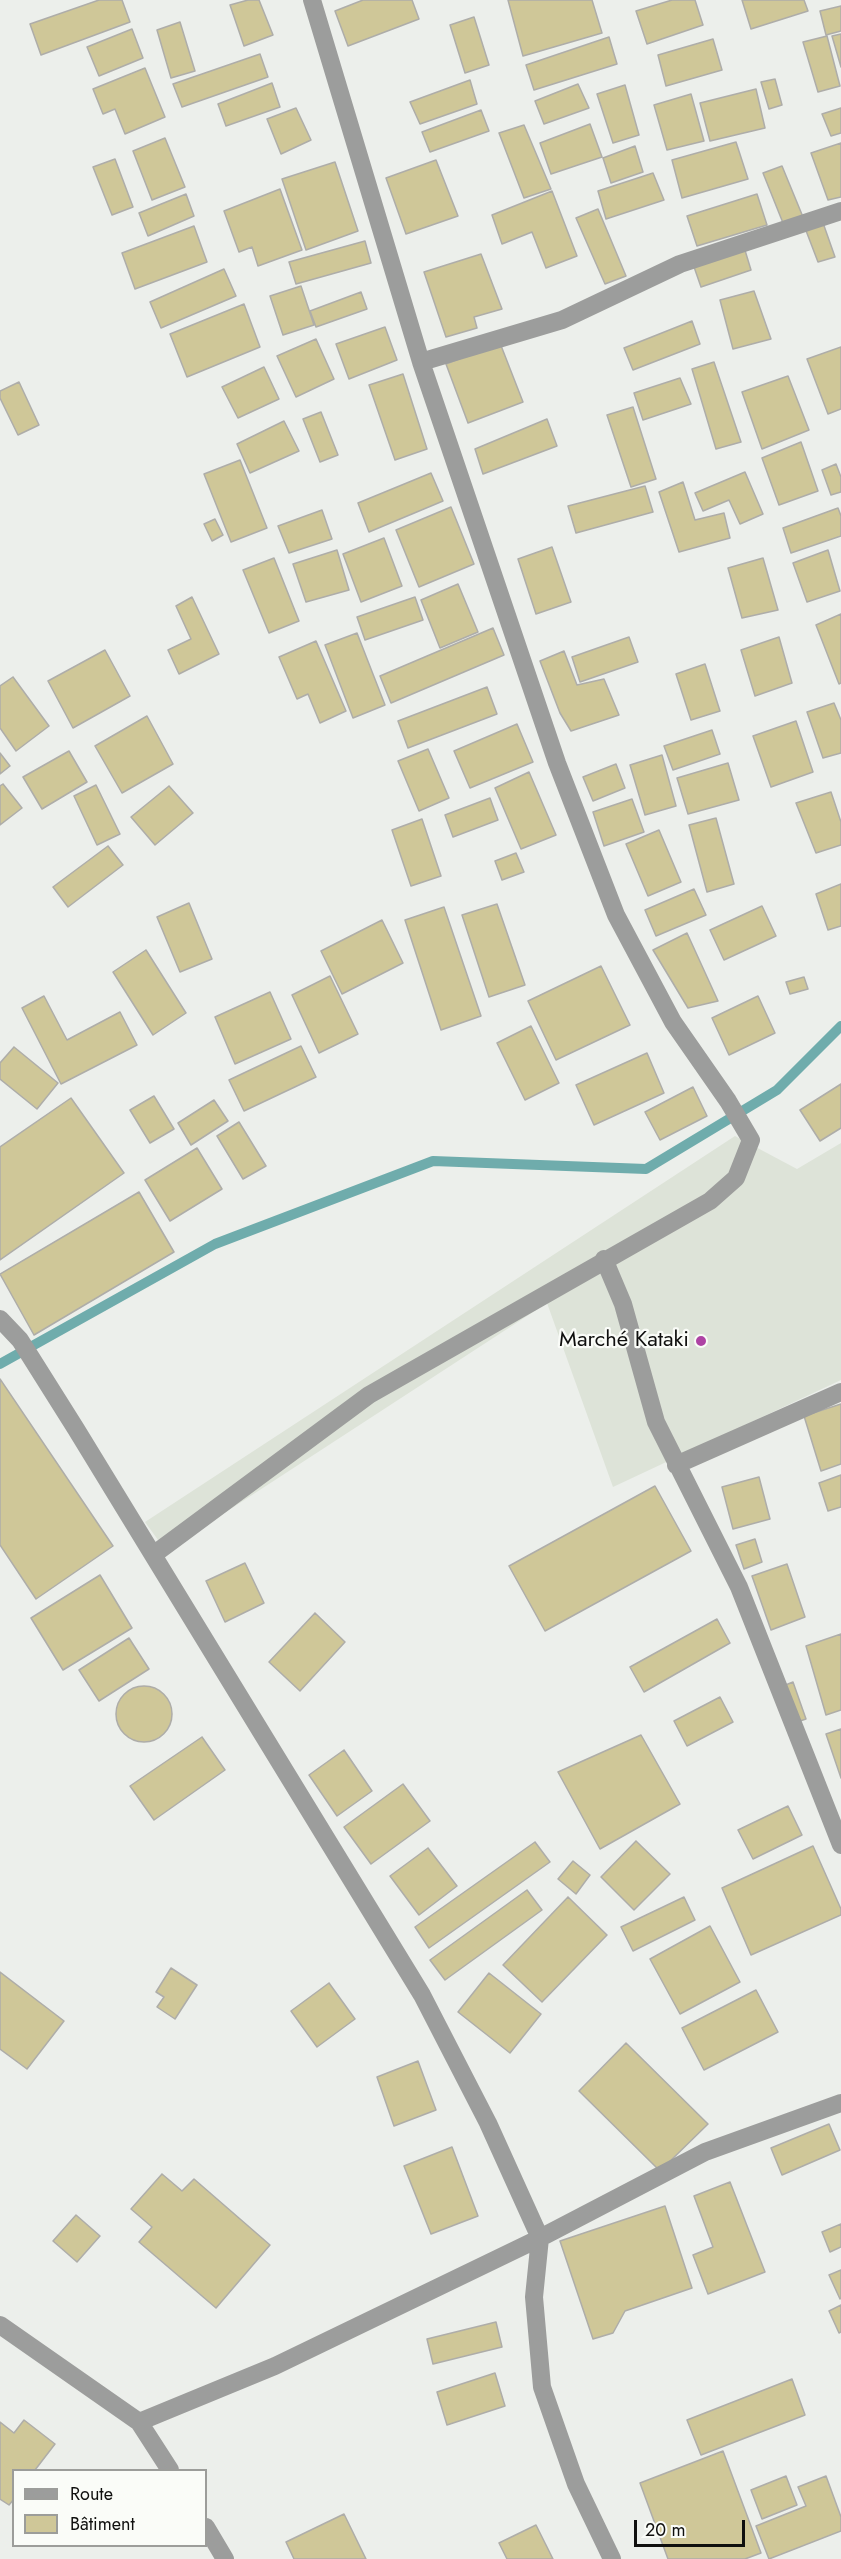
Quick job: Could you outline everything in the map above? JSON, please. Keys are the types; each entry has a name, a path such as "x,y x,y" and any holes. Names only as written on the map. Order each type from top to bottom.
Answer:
{"street":[{"path":"153,1555 369,1395 604,1259 710,1201 736,1178 751,1140 728,1101 674,1022 616,915 557,763 421,362 312,0"},
{"path":"421,362 562,320 680,264 841,211"},
{"path":"604,1259 623,1304 656,1422 739,1587 841,1845"},
{"path":"0,1319 20,1340 76,1429 422,1995 488,2123 540,2238 534,2297 542,2387 576,2484 612,2559"},
{"path":"676,1465 841,1392"},
{"path":"140,2422 275,2366 540,2238 705,2152 841,2103"},
{"path":"0,2325 140,2422 169,2469"},
{"path":"207,2529 225,2559"}],"shaded area":[{"name":"Marché Kataki","path":"735,1136 797,1169 841,1143 841,1380 613,1487 547,1303 166,1551 145,1522"}],"building":[{"path":"99,0 122,0 130,22 41,55 30,24"},
{"path":"248,0 259,0 273,35 244,46 230,5"},
{"path":"363,0 412,0 419,19 348,46 335,11"},
{"path":"508,0 592,0 602,33 523,56"},
{"path":"672,0 695,0 703,25 647,44 636,11"},
{"path":"742,0 804,0 808,11 751,29"},
{"path":"841,6 841,31 826,35 820,11"},
{"path":"474,17 489,65 465,73 450,25"},
{"path":"180,22 195,71 171,78 157,30"},
{"path":"132,29 143,58 99,76 87,47"},
{"path":"841,34 841,67 832,36"},
{"path":"827,36 840,86 818,92 803,42"},
{"path":"609,37 617,64 534,90 526,65"},
{"path":"713,39 722,70 666,86 658,55"},
{"path":"260,54 268,77 182,107 173,84"},
{"path":"145,68 165,117 125,134 115,109 103,114 93,89"},
{"path":"775,79 782,105 769,109 761,82"},
{"path":"470,80 477,104 420,124 410,102"},
{"path":"272,83 280,107 226,126 218,104"},
{"path":"578,84 589,108 544,124 535,101"},
{"path":"625,85 639,135 613,143 597,94"},
{"path":"756,89 765,128 710,141 700,103"},
{"path":"691,94 704,141 667,150 654,105"},
{"path":"296,108 311,140 281,154 267,119"},
{"path":"841,108 841,133 831,136 822,114"},
{"path":"481,110 489,131 430,152 422,132"},
{"path":"590,124 602,157 551,174 540,143"},
{"path":"524,125 551,189 524,198 499,133"},
{"path":"165,138 185,187 152,200 133,151"},
{"path":"736,142 748,179 682,198 672,160"},
{"path":"841,143 841,197 828,200 811,153"},
{"path":"635,146 643,172 611,183 603,158"},
{"path":"115,159 133,207 112,215 93,167"},
{"path":"436,160 458,216 406,234 386,178"},
{"path":"335,162 358,231 306,250 282,179"},
{"path":"782,166 803,217 783,223 763,173"},
{"path":"653,173 664,200 606,219 598,191"},
{"path":"280,189 302,250 258,266 252,247 239,252 224,211"},
{"path":"552,191 577,256 546,268 532,232 502,244 492,215"},
{"path":"186,194 194,216 148,236 139,213"},
{"path":"757,194 767,225 697,246 687,216"},
{"path":"598,209 626,276 605,284 576,218"},
{"path":"822,220 835,257 818,262 805,228"},
{"path":"194,226 207,262 135,289 122,253"},
{"path":"365,241 371,263 296,284 289,262"},
{"path":"744,247 751,270 701,287 693,264"},
{"path":"481,254 502,309 474,317 477,328 446,337 424,272"},
{"path":"224,269 236,296 161,328 150,302"},
{"path":"301,286 314,325 283,335 270,296"},
{"path":"754,291 771,339 733,349 720,300"},
{"path":"361,292 367,309 316,327 310,311"},
{"path":"244,304 260,347 187,377 170,334"},
{"path":"692,321 700,344 633,370 624,348"},
{"path":"385,327 397,360 349,379 336,344"},
{"path":"316,339 334,379 296,397 277,356"},
{"path":"500,343 523,402 468,423 446,364"},
{"path":"841,347 841,409 828,414 807,359"},
{"path":"714,362 741,442 716,449 692,369"},
{"path":"264,367 279,399 238,418 222,387"},
{"path":"403,374 427,449 395,460 369,385"},
{"path":"788,376 809,430 762,449 742,392"},
{"path":"680,378 691,404 643,420 634,393"},
{"path":"19,382 39,425 18,435 0,398 0,391"},
{"path":"633,407 656,479 631,487 607,415"},
{"path":"321,412 338,455 320,462 303,419"},
{"path":"547,419 557,446 483,474 475,449"},
{"path":"284,421 299,451 250,473 237,444"},
{"path":"801,442 818,491 779,505 762,458"},
{"path":"240,460 267,528 231,542 204,474"},
{"path":"836,464 841,477 841,492 831,495 822,470"},
{"path":"745,472 763,514 740,524 729,500 703,511 695,493"},
{"path":"431,473 443,501 369,532 358,503"},
{"path":"683,482 695,520 724,513 730,538 679,552 659,492"},
{"path":"645,486 653,512 576,533 568,506"},
{"path":"451,507 474,564 419,587 396,530"},
{"path":"838,508 841,516 841,536 791,553 783,528"},
{"path":"322,510 332,539 289,553 278,526"},
{"path":"215,519 223,535 212,541 204,524"},
{"path":"384,538 402,586 361,602 343,554"},
{"path":"552,547 571,602 536,614 518,559"},
{"path":"337,550 349,590 306,602 293,564"},
{"path":"828,550 840,591 807,602 793,563"},
{"path":"274,558 299,621 269,633 243,570"},
{"path":"763,558 778,610 742,618 728,568"},
{"path":"458,584 478,632 440,648 421,600"},
{"path":"192,597 219,654 179,674 168,650 191,639 176,606"},
{"path":"415,597 423,620 365,640 357,617"},
{"path":"841,614 841,683 839,684 816,625"},
{"path":"493,628 504,655 391,703 380,676"},
{"path":"357,633 385,705 353,718 325,645"},
{"path":"629,637 638,662 580,682 572,657"},
{"path":"779,637 792,683 755,696 741,650"},
{"path":"316,641 346,711 320,723 308,694 297,699 279,657"},
{"path":"105,650 130,696 73,728 48,681"},
{"path":"564,651 577,685 604,679 619,715 571,731 560,713 540,661"},
{"path":"705,664 720,711 691,720 676,674"},
{"path":"13,677 49,726 16,751 0,728 0,686"},
{"path":"487,687 497,714 408,748 398,721"},
{"path":"834,703 841,720 841,753 823,758 807,712"},
{"path":"147,716 173,764 122,793 95,746"},
{"path":"796,721 813,772 771,787 753,736"},
{"path":"517,724 533,762 470,788 454,751"},
{"path":"712,730 720,754 673,770 664,746"},
{"path":"428,749 449,798 419,811 398,761"},
{"path":"69,751 87,782 42,809 23,777"},
{"path":"0,753 10,766 0,774"},
{"path":"662,755 676,806 645,815 630,765"},
{"path":"728,763 739,800 688,814 677,778"},
{"path":"616,764 625,788 593,801 583,777"},
{"path":"529,772 556,835 521,849 495,788"},
{"path":"3,784 22,808 0,825 0,786"},
{"path":"96,785 120,834 97,845 74,796"},
{"path":"169,786 193,813 155,845 131,817"},
{"path":"831,792 841,822 841,845 816,853 796,803"},
{"path":"490,798 498,820 453,837 445,815"},
{"path":"632,799 644,832 604,846 593,812"},
{"path":"716,818 734,884 707,892 689,825"},
{"path":"422,819 441,876 411,886 392,830"},
{"path":"659,830 681,882 648,896 626,844"},
{"path":"108,846 123,865 68,907 53,887"},
{"path":"516,853 524,872 502,880 495,861"},
{"path":"841,884 841,926 828,930 816,894"},
{"path":"694,889 706,915 656,936 645,910"},
{"path":"189,903 212,959 180,972 157,917"},
{"path":"497,904 525,985 489,997 462,915"},
{"path":"762,906 776,936 724,960 710,930"},
{"path":"444,907 481,1016 441,1030 405,920"},
{"path":"382,920 403,963 342,994 321,951"},
{"path":"687,933 718,1001 688,1008 653,950"},
{"path":"146,950 186,1013 153,1035 113,972"},
{"path":"601,966 630,1025 556,1060 528,1001"},
{"path":"330,976 358,1034 319,1053 292,995"},
{"path":"804,977 808,989 790,994 786,982"},
{"path":"270,992 291,1039 235,1064 215,1017"},
{"path":"44,996 67,1040 120,1012 137,1045 61,1084 22,1008"},
{"path":"758,996 775,1033 729,1055 712,1018"},
{"path":"531,1026 559,1083 525,1100 497,1043"},
{"path":"301,1046 316,1077 244,1111 229,1080"},
{"path":"14,1047 58,1083 37,1109 0,1079 0,1063"},
{"path":"647,1053 664,1093 594,1125 576,1085"},
{"path":"841,1084 841,1128 820,1141 800,1110"},
{"path":"693,1087 707,1116 660,1140 645,1112"},
{"path":"154,1096 174,1129 150,1143 130,1110"},
{"path":"71,1098 124,1173 0,1260 0,1147"},
{"path":"214,1100 228,1121 191,1145 178,1123"},
{"path":"239,1122 266,1166 243,1179 217,1136"},
{"path":"197,1148 222,1189 170,1221 145,1180"},
{"path":"139,1192 174,1252 34,1335 0,1274"},
{"path":"0,1379 113,1546 36,1599 0,1545"},
{"path":"841,1404 841,1464 821,1471 804,1416"},
{"path":"841,1475 841,1507 828,1511 819,1483"},
{"path":"759,1477 770,1519 733,1529 722,1487"},
{"path":"655,1486 691,1551 545,1631 509,1566"},
{"path":"755,1539 762,1562 744,1569 736,1545"},
{"path":"245,1563 264,1603 225,1622 206,1581"},
{"path":"787,1564 805,1617 771,1630 752,1576"},
{"path":"100,1575 132,1628 63,1670 31,1618"},
{"path":"315,1613 345,1642 300,1691 269,1662"},
{"path":"717,1619 730,1643 644,1692 630,1667"},
{"path":"841,1634 841,1710 826,1715 806,1646"},
{"path":"129,1638 149,1669 99,1701 79,1670"},
{"path":"793,1682 806,1719 791,1724 778,1688"},
{"path":"144,1686 155,1688 164,1694 170,1703 172,1714 170,1725 164,1734 155,1740 144,1742 133,1740 124,1734 118,1725 116,1714 118,1703 124,1694 133,1688"},
{"path":"720,1697 733,1722 687,1746 674,1721"},
{"path":"841,1729 841,1778 826,1734"},
{"path":"641,1735 680,1804 600,1849 558,1772"},
{"path":"202,1737 225,1770 154,1820 130,1786"},
{"path":"344,1750 372,1791 337,1816 309,1775"},
{"path":"403,1784 430,1821 371,1864 344,1827"},
{"path":"788,1806 802,1835 753,1859 738,1830"},
{"path":"636,1841 670,1874 634,1910 601,1877"},
{"path":"535,1842 550,1862 429,1948 415,1927"},
{"path":"813,1846 841,1909 841,1915 751,1955 722,1888"},
{"path":"428,1848 457,1886 419,1915 390,1876"},
{"path":"573,1861 590,1875 576,1894 558,1879"},
{"path":"527,1890 542,1910 445,1980 430,1960"},
{"path":"568,1897 607,1935 542,2002 503,1965"},
{"path":"684,1897 695,1920 633,1951 621,1927"},
{"path":"710,1926 740,1982 680,2014 650,1959"},
{"path":"171,1968 197,1985 175,2019 157,2007 164,1997 156,1992"},
{"path":"0,1972 64,2021 27,2069 0,2049"},
{"path":"489,1973 541,2014 510,2053 458,2012"},
{"path":"329,1983 355,2019 317,2047 291,2011"},
{"path":"756,1990 778,2032 704,2070 682,2028"},
{"path":"626,2043 708,2124 660,2171 579,2091"},
{"path":"418,2061 436,2110 394,2126 377,2077"},
{"path":"829,2124 840,2150 782,2175 771,2148"},
{"path":"452,2147 478,2216 431,2234 404,2166"},
{"path":"162,2174 182,2191 194,2179 270,2245 216,2308 139,2242 152,2227 131,2209"},
{"path":"730,2182 765,2272 708,2294 693,2255 713,2247 694,2196"},
{"path":"665,2206 692,2288 625,2311 613,2333 593,2339 560,2241"},
{"path":"76,2215 100,2236 77,2262 53,2241"},
{"path":"841,2224 841,2247 830,2252 822,2232"},
{"path":"841,2270 841,2298 840,2299 829,2275"},
{"path":"841,2305 841,2332 839,2333 829,2311"},
{"path":"496,2322 502,2347 433,2364 427,2339"},
{"path":"495,2373 505,2406 447,2425 437,2392"},
{"path":"792,2379 805,2415 701,2455 687,2420"},
{"path":"24,2420 55,2444 36,2469 12,2469 12,2501 9,2505 0,2499 0,2422 14,2433"},
{"path":"723,2451 761,2553 745,2559 668,2559 640,2483"},
{"path":"786,2476 797,2505 762,2519 751,2490"},
{"path":"826,2476 841,2517 841,2531 769,2559 756,2526 806,2506 798,2487"},
{"path":"344,2514 366,2559 294,2559 286,2542"},
{"path":"536,2525 553,2559 507,2559 499,2543"}],"waterway":[{"path":"0,1364 215,1244 433,1161 646,1169 777,1090 841,1026"}],"place":[{"name":"Marché Kataki","path":"701,1341"}]}
